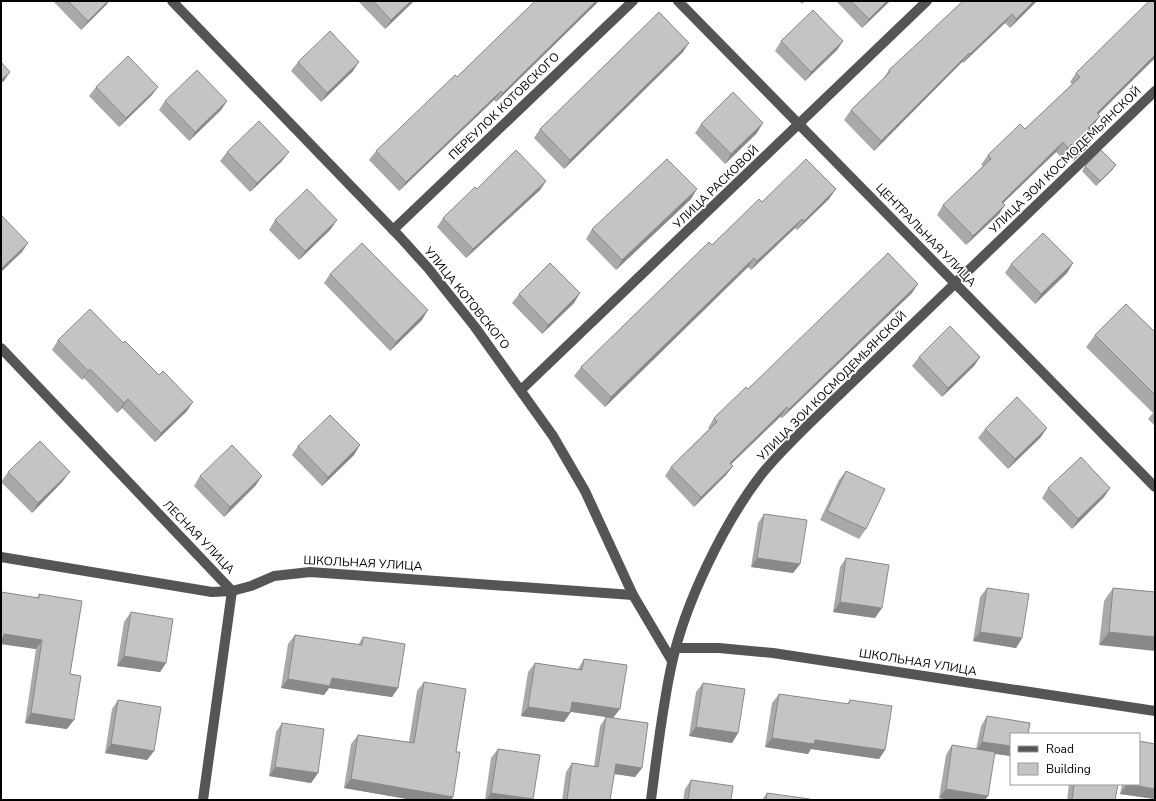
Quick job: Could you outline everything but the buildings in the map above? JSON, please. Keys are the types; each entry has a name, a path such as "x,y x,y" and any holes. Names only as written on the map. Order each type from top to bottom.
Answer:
{"street":[{"name":"УЛИЦА КОТОВСКОГО","path":"172,1 393,230 453,298 522,390 570,464 633,595 672,661"},
{"name":"ПЕРЕУЛОК КОТОВСКОГО","path":"393,230 633,1"},
{"name":"ЦЕНТРАЛЬНАЯ УЛИЦА","path":"678,1 1155,487"},
{"name":"УЛИЦА РАСКОВОЙ","path":"522,390 800,125 927,1"},
{"name":"УЛИЦА ЗОИ КОСМОДЕМЬЯНСКОЙ","path":"651,800 672,661 682,626 697,589 720,540 742,503 762,475 811,422 1155,91"},
{"name":"ЛЕСНАЯ УЛИЦА","path":"1,348 232,591 203,800"},
{"name":"ШКОЛЬНАЯ УЛИЦА","path":"1,557 180,588 212,592 232,591 251,586 274,576 310,572 633,595"},
{"name":"ШКОЛЬНАЯ УЛИЦА","path":"676,648 719,648 758,651 1155,711"}]}
